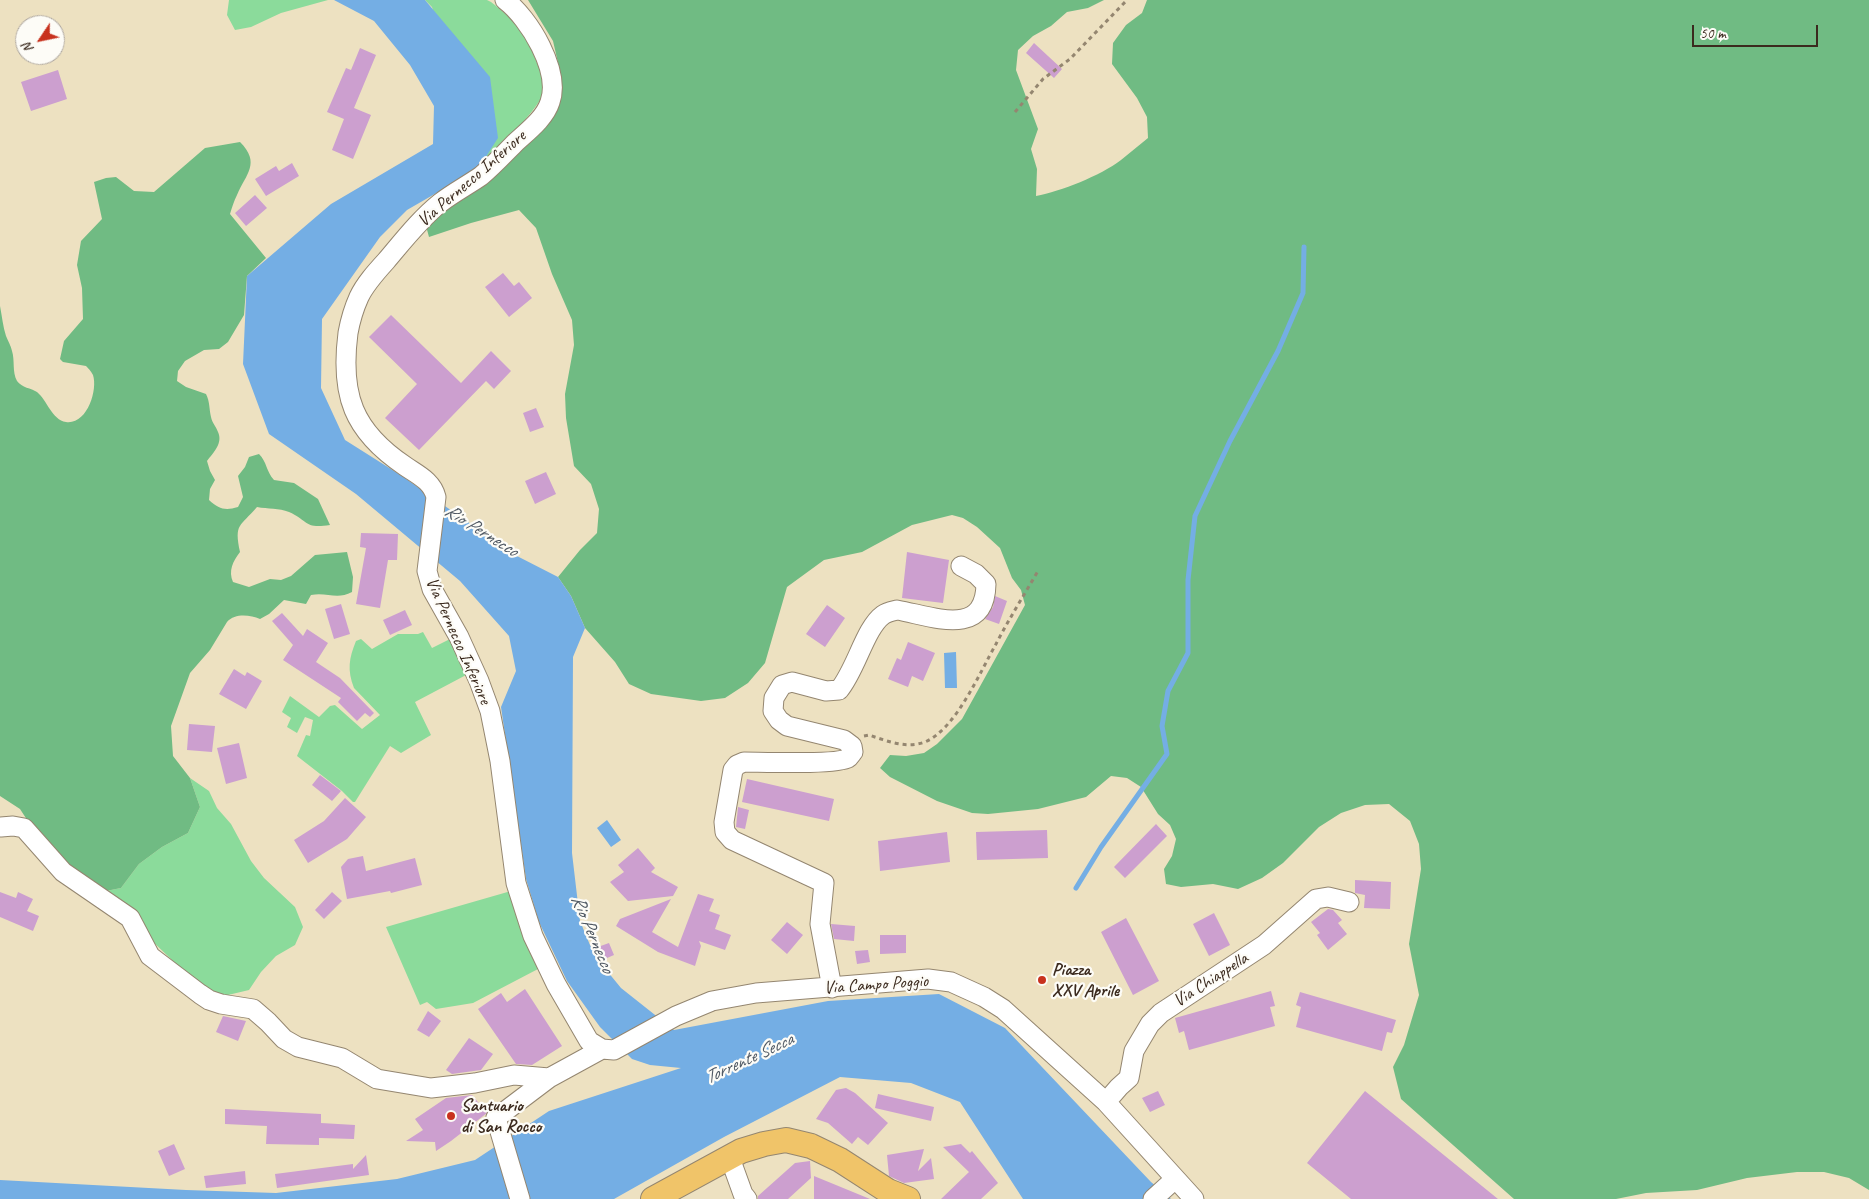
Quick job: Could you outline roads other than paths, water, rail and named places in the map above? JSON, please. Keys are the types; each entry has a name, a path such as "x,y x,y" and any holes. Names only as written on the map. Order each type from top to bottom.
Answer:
{"main road":[{"path":"653,1199 741,1151 786,1140 811,1146 840,1160 888,1191 908,1199"}],"street":[{"name":"Via Pernecco Inferiore","path":"505,0 515,8 532,28 545,55 552,81 551,101 544,114 482,175 440,203 396,249 370,280 359,297 348,332 346,358 349,398 358,420 372,439 398,462 428,482 434,489 436,497 427,572 432,589 459,637 490,711 500,762 516,883 533,936 556,984 589,1041 608,1050"},
{"path":"832,988 820,924 824,883 732,840 725,832 724,822 733,770 737,765 744,762 792,763 847,759 853,752 852,746 844,740 787,726 779,720 773,711 774,698 782,685 792,682 826,691 840,690 848,680 872,627 882,615 890,611 898,610 958,621 968,619 980,609 985,596 986,584 976,574 961,566"},
{"path":"0,827 13,826 24,828 63,872 130,918 150,956 200,994 209,1000 221,1004 253,1010 284,1039 298,1047 342,1058 377,1078 431,1088 475,1083 514,1075 549,1078"},
{"name":"Via Chiappella","path":"1106,1102 1118,1087 1129,1078 1134,1051 1150,1024 1162,1013 1264,945 1316,899 1328,897 1349,902"},
{"name":"Via Campo Poggio","path":"520,1199 496,1118 549,1078 676,1016 712,1001 756,993 928,979 951,982 984,997 1003,1009 1106,1102 1171,1182 1194,1199"},
{"path":"730,1158 746,1199"},
{"path":"1153,1199 1171,1182"}],"water":[{"name":"Torrente Secca","path":"334,0 425,0 490,77 498,138 478,169 407,210 380,237 322,319 321,388 345,440 402,476 515,555 558,577 571,596 585,628 573,657 572,853 580,921 590,945 603,966 621,988 674,1030 828,1001 939,994 1005,1028 1151,1182 1171,1199 1023,1199 960,1102 911,1083 840,1077 724,1137 614,1199 0,1199 0,1180 276,1193 397,1179 475,1160 549,1111 681,1068 650,1065 632,1059 600,1027 567,981 539,922 526,879 501,707 516,671 509,636 460,581 356,494 269,434 243,364 247,276 331,204 433,144 434,106 410,65 374,21"},
{"path":"956,652 957,688 945,688 944,653"},
{"path":"607,820 621,840 611,847 597,828"}],"waterway":[{"path":"1076,888 1101,847 1167,754 1162,726 1168,691 1188,653 1188,580 1195,516 1230,441 1278,351 1303,293 1304,247"}],"place":[{"name":"Piazza XXV Aprile","path":"1042,980"},
{"name":"Santuario di San Rocco","path":"451,1116"}],"water label":[{"name":"Rio Pernecco","path":"481,531"},
{"name":"Rio Pernecco","path":"592,934"}]}
